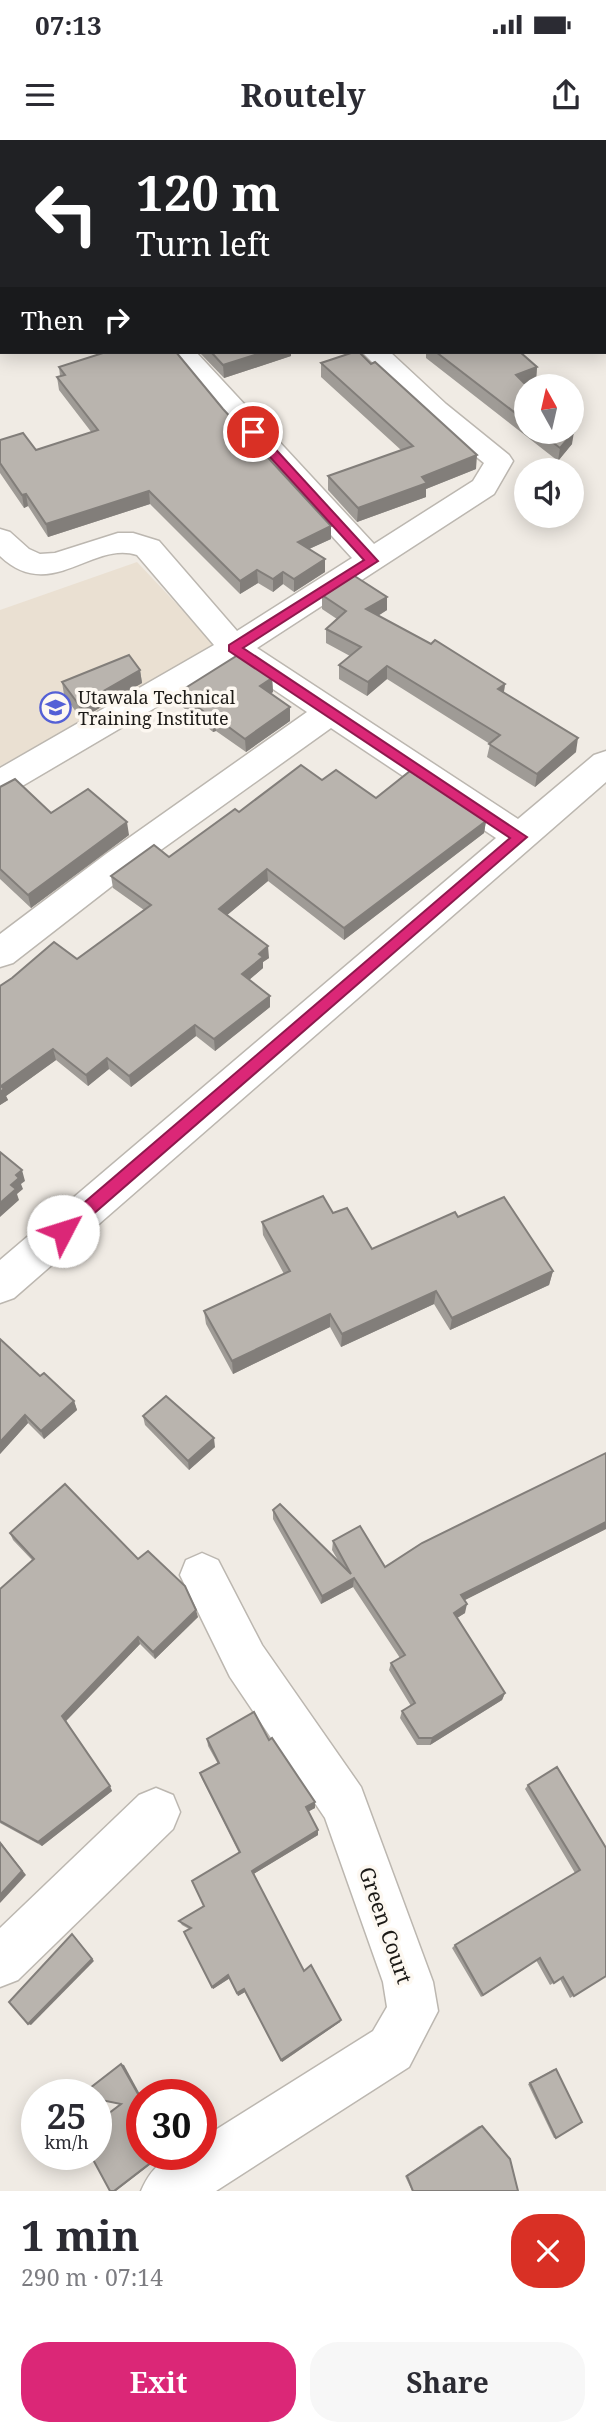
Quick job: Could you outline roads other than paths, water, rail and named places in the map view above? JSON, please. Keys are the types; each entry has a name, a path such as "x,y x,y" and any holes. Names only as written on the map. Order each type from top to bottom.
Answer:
{"street":[{"path":"184,354 372,561"},
{"path":"0,783 234,648 475,496 484,487 499,461 436,410 377,354"},
{"path":"0,539 24,560 37,563 53,563 120,542 135,541 148,548 234,648 520,837"},
{"path":"0,953 118,863 330,712"},
{"path":"0,1285 606,763"},
{"name":"Green Court","path":"169,2191 391,2049 413,2011 408,1982 344,1804 247,1661 202,1575"},
{"path":"0,1962 156,1812"}],"place":[{"name":"Utawala Technical Training Institute","path":"55,707"}]}
